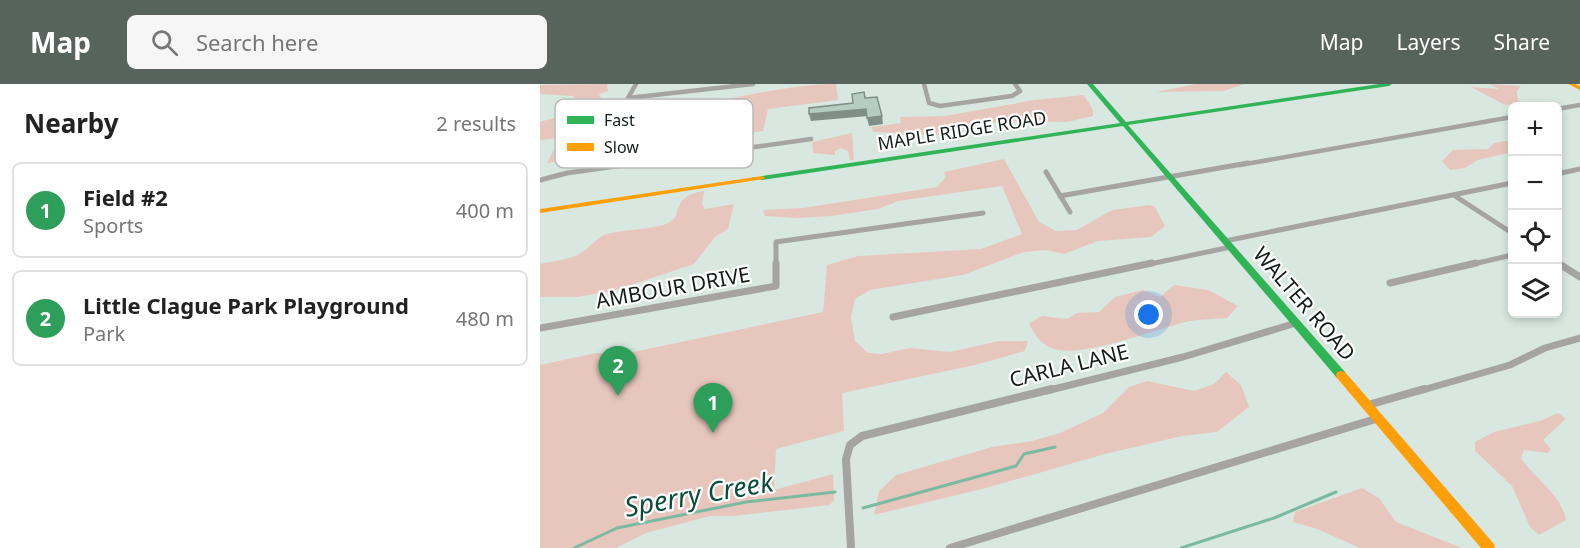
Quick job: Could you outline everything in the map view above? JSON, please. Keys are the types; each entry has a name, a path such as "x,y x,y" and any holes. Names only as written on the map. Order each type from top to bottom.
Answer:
{"street":[{"path":"636,84 628,98 753,84"},
{"path":"924,84 929,104 940,106 1012,96 1020,91 1015,84"},
{"name":"WALTER ROAD","path":"1089,84 1489,548"},
{"name":"MAPLE RIDGE ROAD","path":"540,212 1389,84"},
{"path":"1571,84 1580,88"},
{"path":"1562,108 1580,105"},
{"path":"1060,196 1508,118"},
{"path":"753,147 810,139"},
{"path":"540,180 567,173 603,168"},
{"path":"1562,173 1580,169"},
{"path":"1046,172 1070,212"},
{"path":"893,317 1508,184"},
{"path":"1455,196 1508,230"},
{"name":"AMBOUR DRIVE","path":"540,328 776,286 776,242 812,235 923,224 983,213"},
{"path":"1390,283 1508,256"},
{"path":"1559,264 1580,277"},
{"name":"CARLA LANE","path":"851,548 846,459 850,445 872,433 1184,357 1296,323"},
{"path":"1368,405 1510,365 1545,348 1580,338"},
{"path":"951,548 1378,418"}],"shaded area":[{"path":"607,84 608,91 599,94 602,99 574,99 573,96 540,94 540,85"},
{"path":"836,84 838,100 768,109 763,131 753,132 753,99 726,99 788,88"},
{"path":"1196,84 1245,84 1223,91 1156,92"},
{"path":"1489,84 1521,86 1517,91 1518,102 1508,102 1505,105 1471,87 1499,89"},
{"path":"1084,95 1093,110 1093,116 1067,122 1003,121 954,129 942,135 873,132 872,127 901,123 900,117 945,116 1034,100"},
{"path":"555,117 555,138 540,140 540,122"},
{"path":"852,133 854,160 850,160 848,151 841,148 835,151 835,155 813,153 812,142"},
{"path":"1508,141 1508,153 1478,160 1465,168 1450,170 1442,161 1453,150 1488,149 1494,143"},
{"path":"555,148 555,162 547,163"},
{"path":"1004,159 1039,222 1056,231 1077,230 1112,210 1150,205 1155,207 1165,226 1151,237 1098,241 1064,254 1046,250 1024,252 963,275 870,290 855,299 851,317 855,341 868,353 882,354 910,348 950,352 999,341 1028,341 1025,351 975,365 842,393 844,431 776,449 774,490 833,474 834,500 830,505 733,516 710,516 646,533 616,548 540,548 540,365 596,353 619,355 823,312 827,265 858,256 981,249 1022,234 1002,186 898,201 878,209 831,216 797,218 765,216 763,210 803,208 937,187 946,177 944,172"},
{"path":"704,191 702,204 705,209 734,204 728,229 715,237 694,264 613,291 577,297 540,297 540,264 577,255 607,234 666,224 675,217 685,198"},
{"path":"1174,285 1208,290 1238,306 1227,318 1190,321 1102,346 1067,351 1045,345 1029,323 1042,316 1067,319 1077,313 1099,312 1115,297 1143,290 1160,297"},
{"path":"1226,372 1241,385 1249,407 1217,432 1182,436 1105,454 986,488 874,515 879,491 896,475 992,447 1032,441 1060,433 1103,413 1129,387 1147,381 1194,391 1214,384"},
{"path":"1558,413 1566,419 1543,440 1551,449 1548,453 1524,450 1521,458 1559,502 1566,520 1539,535 1530,527 1512,486 1475,451 1475,442 1494,432 1540,421"},
{"path":"1362,488 1379,498 1396,522 1462,548 1360,548 1317,529 1293,522 1295,512"}],"building":[{"path":"864,92 865,98 877,97 882,116 867,118 866,109 809,114 809,108 853,103 852,94"}],"waterway":[{"name":"Sperry Creek","path":"863,508 1016,466 1024,454 1055,447"},
{"name":"Sperry Creek","path":"574,548 617,528 746,502 835,492"},
{"path":"1181,548 1274,518 1336,492"}],"traffic: fast":[{"path":"1090,84 1341,375"},
{"path":"762,178 1389,84"}],"traffic: slow":[{"path":"1571,84 1580,88"},
{"path":"540,211 762,178"},
{"path":"1341,375 1489,548"}],"place":[{"name":"Little Clague Park Playground","path":"618,396"},
{"name":"Field #2","path":"713,433"}]}
